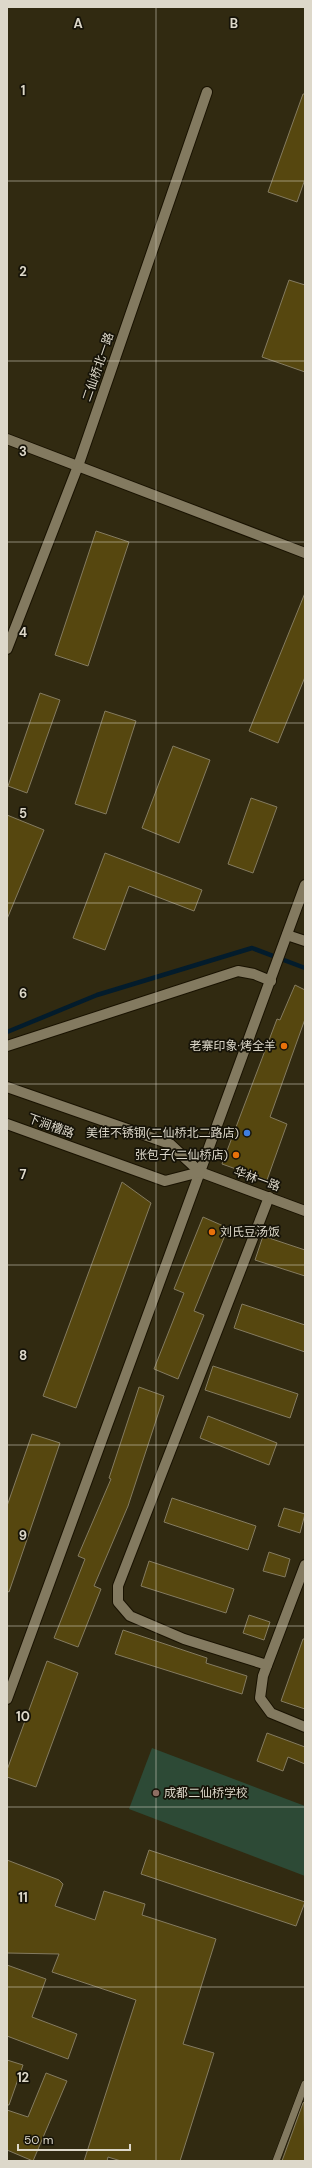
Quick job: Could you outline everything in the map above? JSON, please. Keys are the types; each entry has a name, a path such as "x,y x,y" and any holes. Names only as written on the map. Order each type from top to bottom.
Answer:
{"street":[{"name":"二仙桥北一路","path":"7,649 78,466 207,92"},
{"path":"7,439 305,553"},
{"path":"7,1699 305,885"},
{"path":"286,938 305,942"},
{"path":"7,1046 238,971 272,977"},
{"path":"7,1087 170,1144 200,1172"},
{"name":"下涧槽路","path":"7,1124 165,1181 200,1172"},
{"name":"华林一路","path":"200,1172 305,1210"},
{"path":"267,1665 184,1639 130,1616 118,1602 118,1586 269,1197"},
{"path":"305,1565 267,1665 260,1698 271,1714 305,1726"}],"lane":[{"path":"276,2161 305,2084"}],"green space":[{"path":"152,1748 305,1806 305,1876 129,1809"}],"building":[{"path":"303,94 305,94 305,179 297,202 268,192"},
{"path":"289,280 305,285 305,372 262,357"},
{"path":"96,531 129,542 88,666 55,655"},
{"path":"305,593 305,677 278,743 249,731"},
{"path":"40,693 60,700 27,793 8,786"},
{"path":"105,711 136,721 106,814 75,804"},
{"path":"173,746 210,760 179,843 142,828"},
{"path":"251,798 277,807 253,873 228,864"},
{"path":"7,815 44,830 7,919"},
{"path":"105,853 202,890 194,911 129,886 105,950 73,938"},
{"path":"295,985 305,990 305,1019 270,1117 287,1124 267,1180 222,1164 277,1019 280,1020"},
{"path":"122,1182 151,1203 76,1408 43,1396"},
{"path":"203,1217 228,1228 194,1311 204,1315 178,1379 154,1369 184,1293 174,1289"},
{"path":"263,1236 305,1250 305,1276 255,1260"},
{"path":"242,1304 305,1325 305,1352 234,1328"},
{"path":"213,1366 298,1394 290,1418 205,1390"},
{"path":"139,1387 164,1396 128,1506 94,1586 101,1589 78,1647 54,1638 85,1559 78,1556 111,1479 109,1478"},
{"path":"208,1416 277,1443 269,1465 200,1438"},
{"path":"32,1434 60,1443 9,1592 7,1591 7,1506"},
{"path":"172,1498 256,1526 248,1550 164,1522"},
{"path":"284,1508 305,1514 300,1533 278,1526"},
{"path":"269,1552 290,1559 285,1577 263,1571"},
{"path":"149,1561 234,1589 226,1613 141,1586"},
{"path":"249,1615 270,1622 264,1640 243,1633"},
{"path":"123,1630 207,1658 206,1663 247,1676 242,1694 115,1654"},
{"path":"303,1639 305,1639 305,1709 281,1701"},
{"path":"47,1661 78,1673 36,1787 7,1777 7,1770"},
{"path":"267,1733 305,1747 305,1764 288,1757 283,1771 257,1761"},
{"path":"149,1850 305,1902 296,1926 141,1874"},
{"path":"7,1860 59,1880 63,1884 55,1906 95,1920 104,1891 145,1904 142,1915 216,1939 183,2044 214,2053 180,2161 121,2161 108,2157 107,2161 84,2161 136,2000 52,1972 59,1954 7,1953"},
{"path":"7,1965 46,1979 32,2017 77,2034 68,2059 7,2036"},
{"path":"7,2060 23,2065 9,2105 7,2105"},
{"path":"46,2073 67,2081 33,2161 7,2150 7,2110 28,2117"},
{"path":"304,2102 305,2161 282,2161 303,2103"}],"waterway":[{"path":"7,1032 97,995 252,948 305,968"}],"place":[{"name":"老寨印象·烤全羊","path":"284,1046"},
{"name":"美佳不锈钢(二仙桥北二路店)","path":"247,1133"},
{"name":"张包子(二仙桥店)","path":"236,1155"},
{"name":"刘氏豆汤饭","path":"212,1232"},
{"name":"成都二仙桥学校","path":"156,1793"}]}
